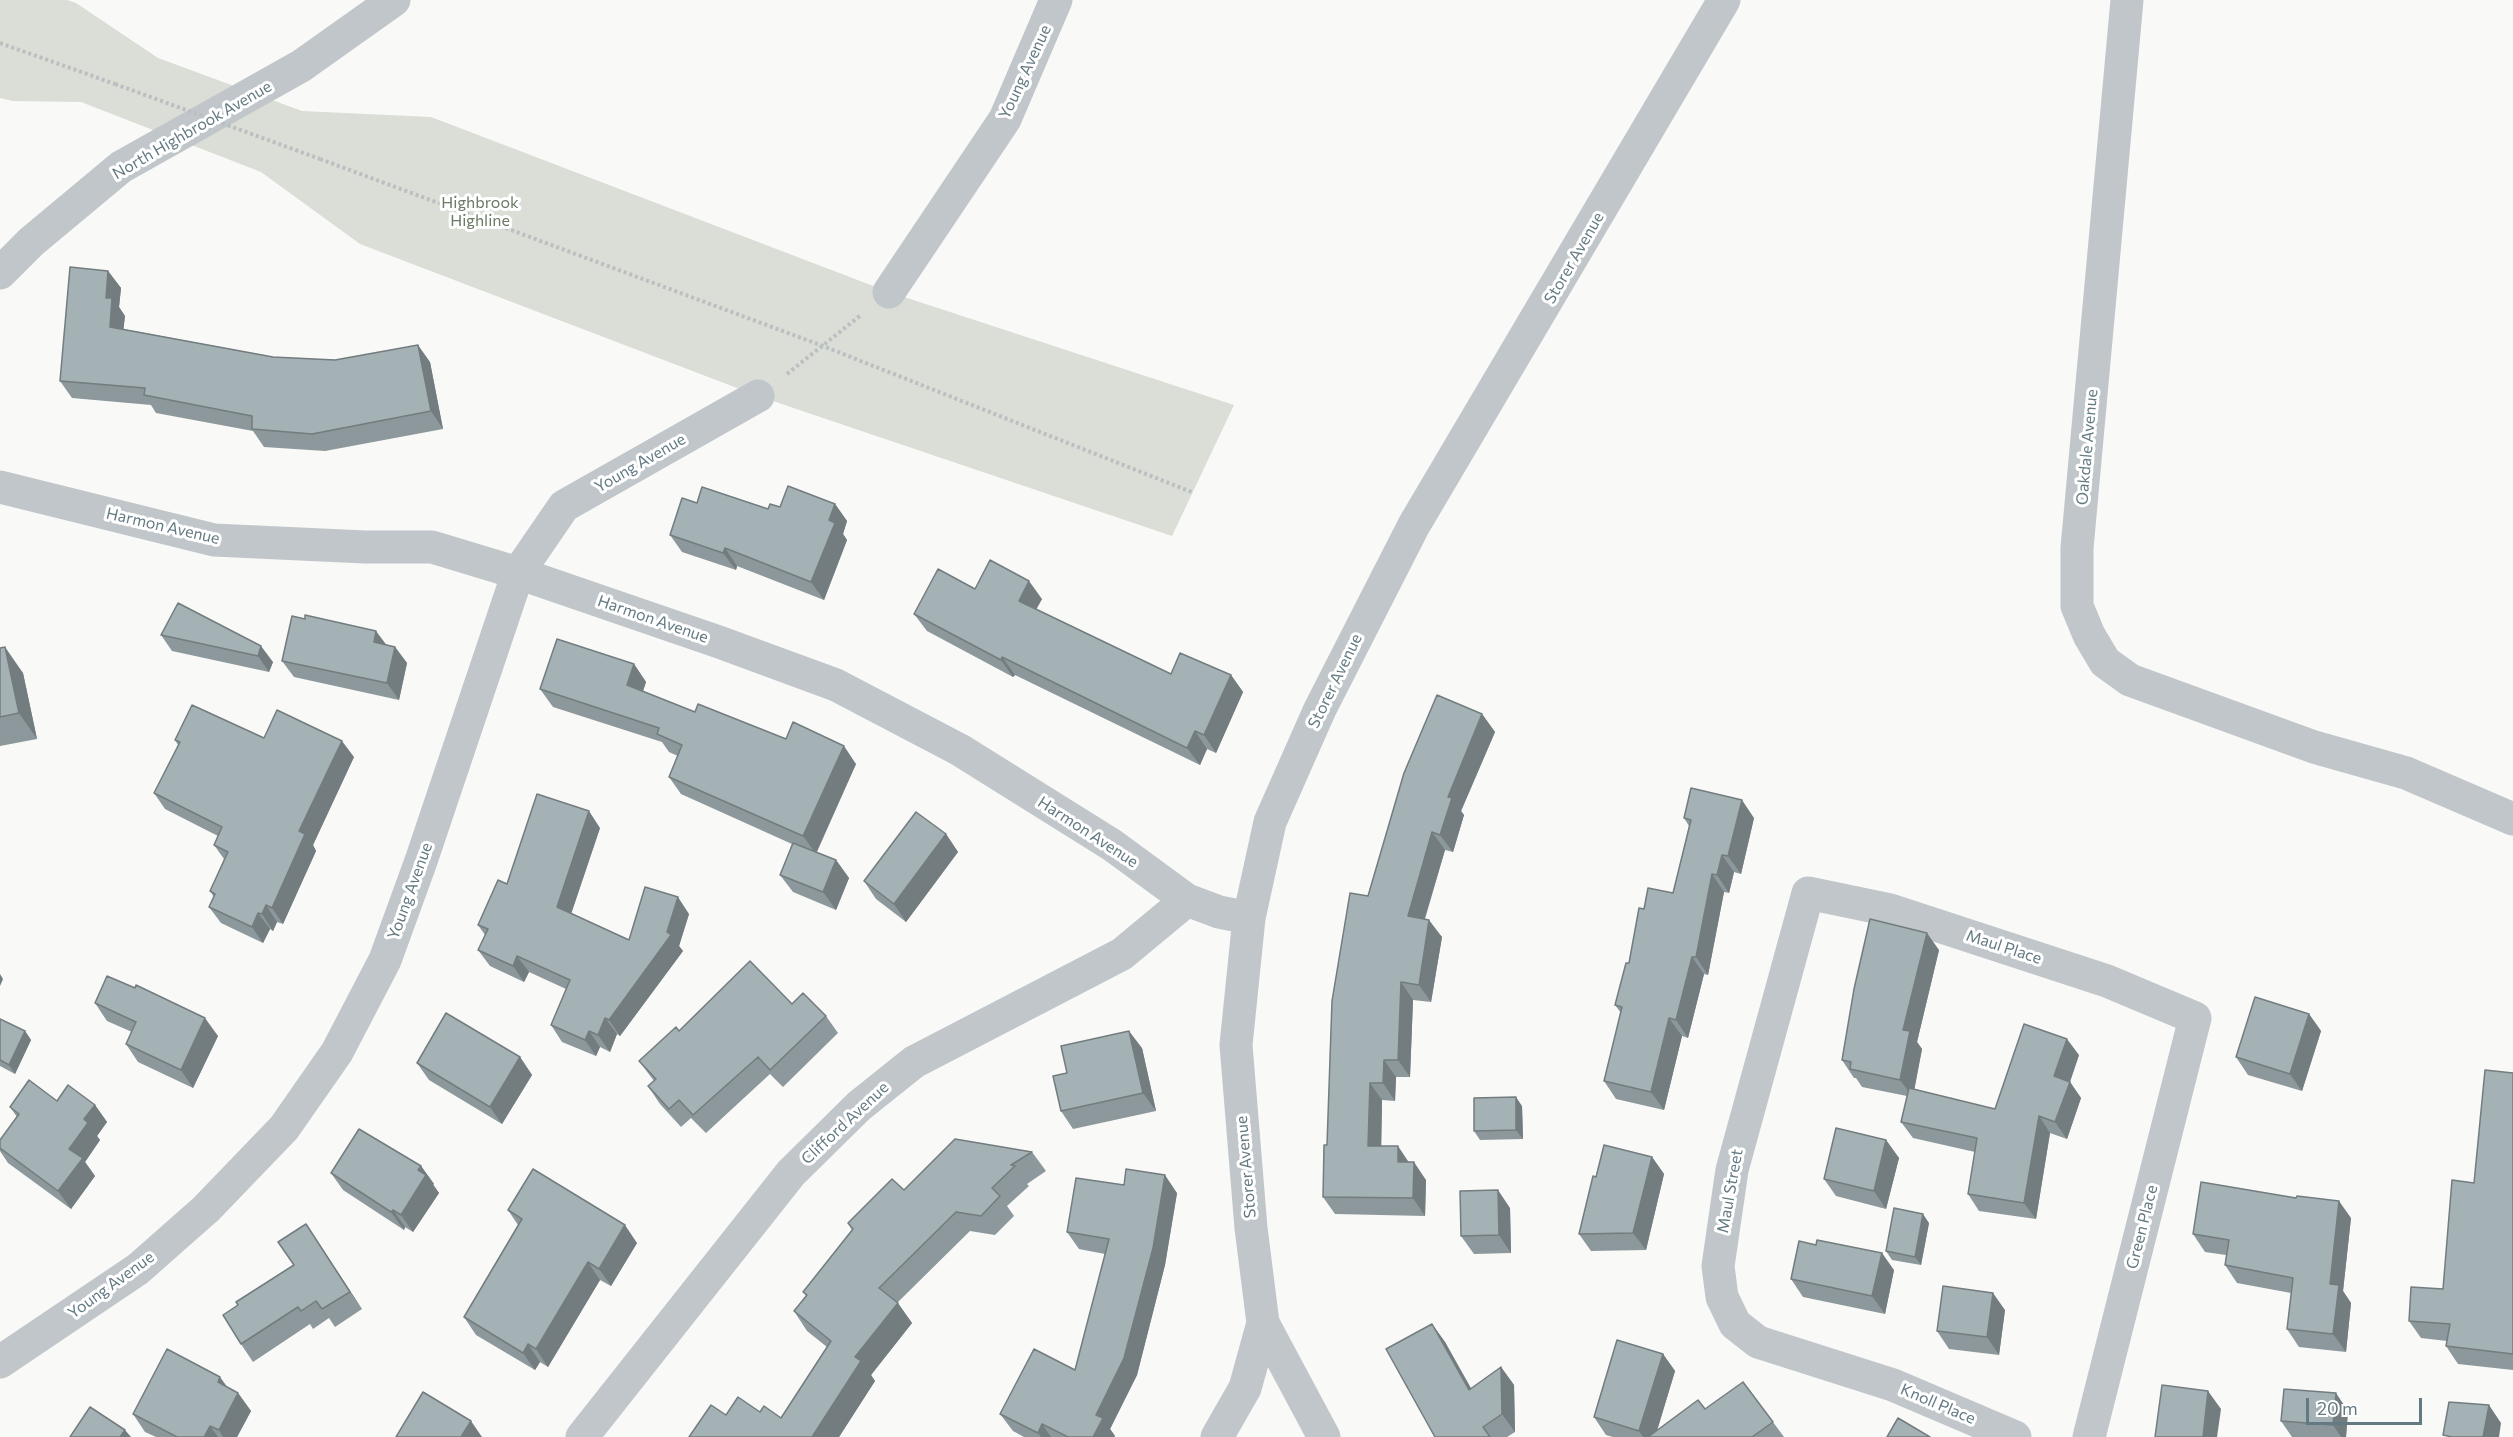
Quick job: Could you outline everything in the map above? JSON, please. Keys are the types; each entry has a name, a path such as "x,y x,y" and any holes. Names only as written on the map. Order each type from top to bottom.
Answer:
{"street":[{"name":"North Highbrook Avenue","path":"0,273 31,242 121,167 302,66 394,0"},
{"name":"Young Avenue","path":"889,292 1005,119 1056,0"},
{"name":"Storer Avenue","path":"1217,1437 1245,1388 1263,1323 1251,1228 1236,1045 1250,918 1270,822 1320,710 1414,525 1724,0"},
{"name":"Oakdale Avenue","path":"2127,0 2078,548 2077,606 2089,635 2105,662 2130,680 2314,747 2406,773 2513,819"},
{"name":"Young Avenue","path":"0,1362 138,1269 206,1209 284,1128 337,1052 385,960 421,861 518,573 564,506 758,396"},
{"name":"Harmon Avenue","path":"0,488 214,540 365,547 432,547 518,573 837,685 960,750 1113,845 1187,900 1219,912 1250,918"},
{"name":"Maul Place","path":"1808,893 1890,910 2107,981 2195,1018"},
{"name":"Maul Street","path":"1808,893 1732,1170 1718,1266 1722,1297 1736,1324 1758,1342 1893,1385"},
{"name":"Clifford Avenue","path":"582,1437 791,1173 859,1106 914,1062 1122,954 1187,900"},
{"name":"Green Place","path":"2089,1437 2195,1018"},
{"path":"1263,1323 1324,1437"},
{"name":"Knoll Place","path":"1893,1385 2016,1437"}],"path":[{"path":"0,43 823,346 1194,493"},
{"path":"758,396 889,292"}],"green space":[{"name":"Highbrook Highline","path":"0,0 67,0 76,3 158,58 302,111 431,117 889,292 1234,405 1172,536 758,396 360,244 261,172 81,102 13,101 0,98"}],"building":[{"path":"70,267 108,271 106,298 112,298 110,327 273,357 335,360 418,345 431,411 312,434 252,429 252,416 144,395 145,388 60,381"},
{"path":"788,486 835,504 829,520 835,523 811,582 725,548 723,553 670,535 682,498 697,503 702,487 768,509 770,504 780,507"},
{"path":"990,560 1029,581 1019,601 1171,674 1180,653 1231,675 1204,735 1195,731 1187,748 1002,657 1001,660 914,614 938,569 975,589"},
{"path":"178,603 261,646 258,656 161,635"},
{"path":"305,615 376,631 374,642 395,647 387,683 282,661 292,616 305,619"},
{"path":"557,639 634,664 627,685 695,712 698,704 786,739 793,722 844,746 803,836 669,777 682,745 657,734 659,728 540,689"},
{"path":"5,647 19,713 0,717 0,648"},
{"path":"1437,695 1482,714 1448,797 1452,798 1440,835 1432,832 1408,916 1429,920 1419,985 1401,982 1398,1060 1384,1060 1383,1083 1370,1083 1368,1146 1398,1146 1398,1162 1414,1162 1413,1198 1323,1197 1332,1001 1350,893 1368,896 1404,773"},
{"path":"192,705 264,738 277,710 342,741 299,831 305,834 272,908 266,905 262,914 258,913 252,927 209,907 215,894 210,891 228,852 214,845 222,827 154,793 180,742 175,740"},
{"path":"1691,788 1742,800 1728,856 1722,855 1717,875 1712,874 1696,957 1692,957 1676,1020 1669,1018 1651,1092 1604,1081 1622,1007 1615,1005 1626,963 1629,963 1639,908 1644,909 1648,888 1673,893 1691,820 1684,818"},
{"path":"537,794 589,811 557,907 629,940 645,887 678,897 667,932 671,935 609,1020 605,1018 598,1035 589,1031 585,1040 551,1025 570,980 517,956 513,966 478,950 488,929 478,925 498,880 507,884"},
{"path":"916,812 946,834 894,904 864,881"},
{"path":"793,843 836,860 823,892 780,875"},
{"path":"1870,919 1927,933 1903,1030 1910,1031 1900,1080 1850,1069 1851,1062 1842,1060 1854,989"},
{"path":"750,961 792,1004 803,993 826,1016 770,1070 758,1057 693,1115 679,1100 669,1109 648,1086 656,1079 639,1061 676,1027 679,1031"},
{"path":"107,976 135,988 136,985 205,1018 181,1070 126,1044 136,1022 95,1003"},
{"path":"2255,997 2309,1014 2290,1074 2236,1057"},
{"path":"446,1013 520,1057 490,1107 417,1063"},
{"path":"0,1019 25,1031 9,1065 0,1060"},
{"path":"2024,1024 2067,1039 2054,1076 2070,1082 2055,1122 2039,1116 2024,1203 1968,1194 1977,1138 1901,1122 1909,1088 1995,1109"},
{"path":"1129,1031 1143,1093 1061,1111 1053,1076 1067,1073 1061,1046"},
{"path":"2485,1070 2513,1073 2513,1354 2446,1346 2450,1324 2409,1321 2411,1287 2443,1289 2452,1180 2474,1183"},
{"path":"29,1080 57,1101 68,1085 95,1105 84,1119 88,1123 69,1149 83,1158 58,1191 0,1148 0,1140 19,1114 10,1107"},
{"path":"1516,1097 1516,1130 1474,1131 1474,1098"},
{"path":"1836,1128 1886,1140 1874,1191 1824,1179"},
{"path":"359,1129 421,1166 418,1170 426,1175 401,1215 393,1210 391,1212 331,1173"},
{"path":"955,1139 1032,1152 1011,1165 1015,1166 992,1188 1000,1196 981,1216 956,1212 879,1288 898,1303 855,1357 861,1361 812,1437 689,1437 711,1405 726,1415 738,1397 760,1412 764,1406 781,1418 831,1341 794,1311 807,1295 803,1292 853,1229 848,1223 892,1179 904,1190"},
{"path":"1604,1145 1652,1157 1633,1233 1579,1234 1593,1176 1596,1177"},
{"path":"533,1169 625,1225 599,1269 588,1262 536,1349 528,1344 523,1353 464,1317 522,1219 508,1210"},
{"path":"1126,1169 1165,1175 1153,1248 1124,1358 1096,1415 1103,1418 1093,1437 1068,1437 1042,1424 1038,1433 1000,1414 1034,1349 1075,1370 1109,1239 1067,1232 1076,1178 1124,1185"},
{"path":"2201,1182 2296,1198 2297,1196 2339,1201 2330,1284 2339,1285 2333,1334 2287,1329 2293,1278 2225,1265 2229,1240 2193,1234"},
{"path":"1498,1190 1499,1235 1461,1236 1460,1191"},
{"path":"1894,1208 1923,1214 1915,1257 1886,1251"},
{"path":"306,1224 350,1292 322,1309 316,1301 301,1311 298,1307 241,1344 223,1315 238,1305 236,1302 294,1265 278,1242"},
{"path":"1817,1240 1882,1253 1872,1296 1791,1279 1799,1241 1816,1245"},
{"path":"1943,1286 1993,1293 1987,1337 1937,1331"},
{"path":"1432,1324 1469,1390 1501,1367 1502,1414 1483,1427 1490,1437 1435,1437 1386,1349"},
{"path":"1617,1340 1663,1354 1639,1431 1594,1417"},
{"path":"167,1349 220,1377 218,1382 238,1393 219,1430 210,1426 204,1437 177,1437 133,1414"},
{"path":"1743,1382 1773,1422 1752,1437 1648,1437 1698,1400 1705,1409"},
{"path":"2162,1385 2208,1391 2203,1437 2155,1437"},
{"path":"2284,1389 2336,1393 2333,1425 2281,1421"},
{"path":"423,1392 471,1421 461,1437 396,1437"},
{"path":"2449,1402 2489,1405 2483,1437 2443,1435"},
{"path":"90,1407 125,1430 120,1437 70,1437"},
{"path":"1898,1418 1930,1437 1887,1437"}]}
